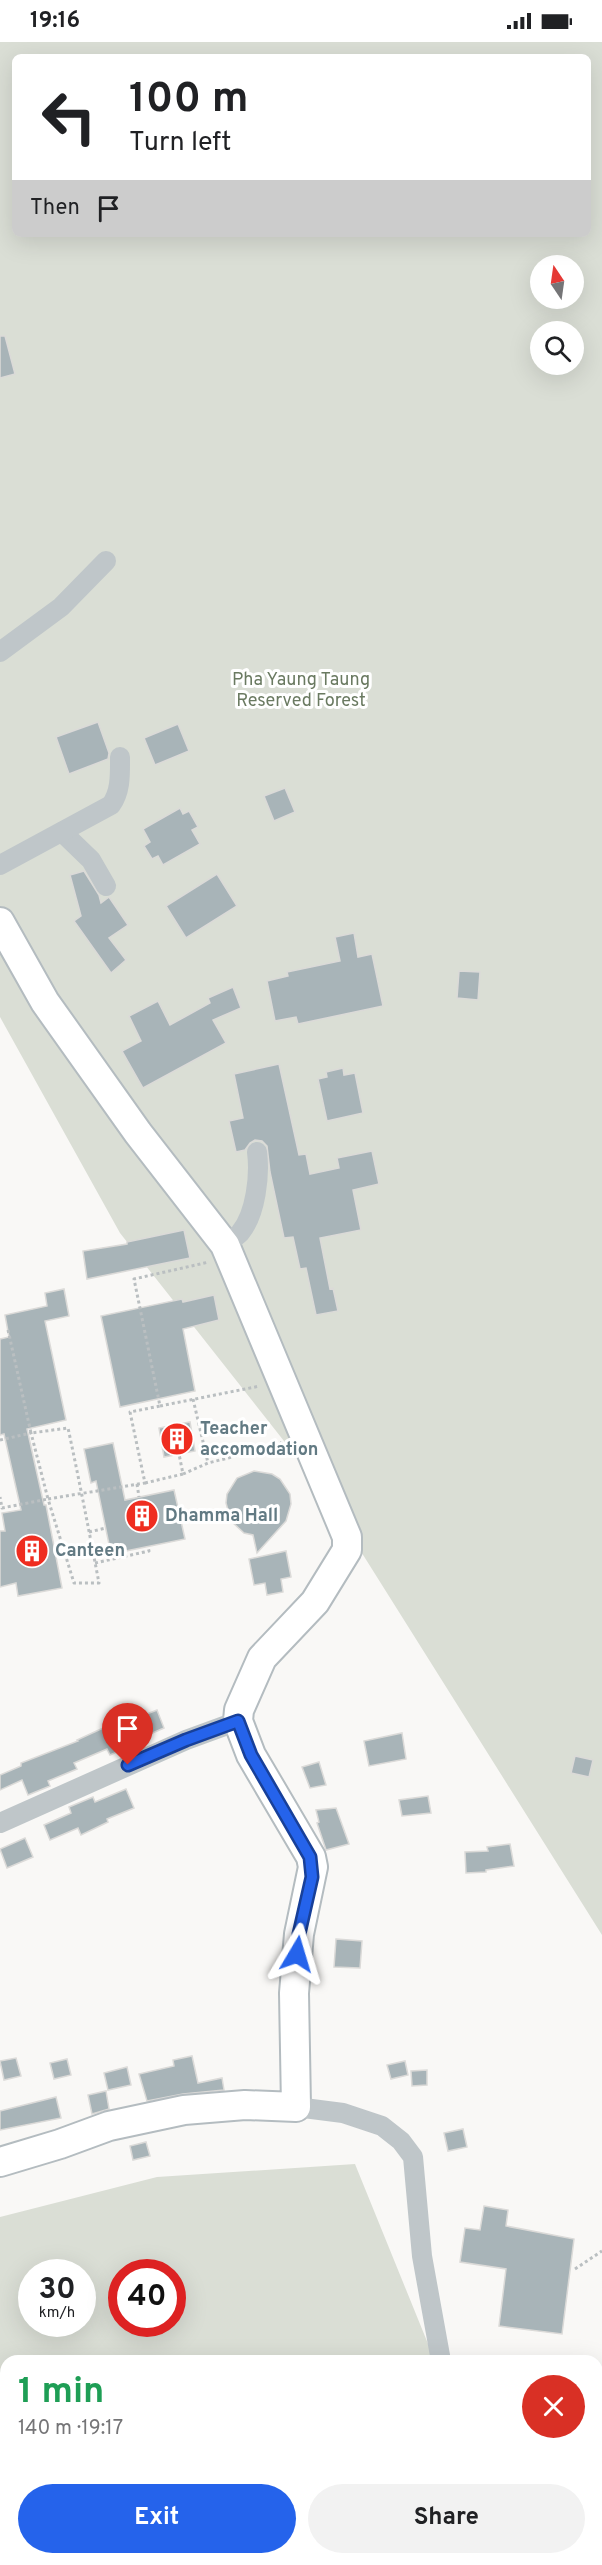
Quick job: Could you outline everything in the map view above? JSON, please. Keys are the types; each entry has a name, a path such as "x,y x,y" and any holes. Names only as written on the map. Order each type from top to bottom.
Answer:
{"street":[{"path":"0,652 61,607 106,561"},
{"path":"0,865 111,805 117,797 120,757"},
{"path":"62,832 91,860 106,886"},
{"path":"0,922 45,1002 222,1252 348,1537 344,1556 315,1602 262,1658 239,1710 238,1721 251,1755 310,1857 313,1867 299,1934 294,1993 296,2107"},
{"path":"222,1252 241,1232 251,1212 259,1166 257,1152"},
{"path":"0,1823 186,1740 238,1721"},
{"path":"0,2162 60,2145 109,2126 184,2110 245,2105 296,2107 343,2113 382,2126 401,2141 413,2157 422,2256 440,2355"}],"path":[{"path":"160,1406 134,1279 222,1252"},
{"path":"0,1440 31,1434 68,1428 99,1583 74,1583 31,1434 8,1330"},
{"path":"145,1483 130,1412 269,1384"},
{"path":"193,1399 208,1463"},
{"path":"0,1497 2,1508 145,1483 183,1474 208,1463 280,1445 284,1437"},
{"path":"179,1454 183,1474"},
{"path":"137,1484 139,1497"},
{"path":"89,1532 106,1528"},
{"path":"95,1563 149,1551 148,1547"},
{"path":"575,2269 602,2251"}],"green space":[{"name":"Pha Yaung Taung Reserved Forest","path":"0,42 602,42 602,1935 321,1488 120,1233 0,1017"},
{"path":"355,2164 433,2355 0,2355 0,2217 157,2177"}],"building":[{"path":"0,336 5,336 15,374 0,378"},
{"path":"98,722 109,753 108,759 69,774 56,737"},
{"path":"178,724 189,751 155,765 144,738"},
{"path":"285,788 295,812 274,821 264,796"},
{"path":"180,808 183,814 189,811 198,827 192,830 200,844 163,865 158,856 152,859 144,846 150,842 143,829"},
{"path":"84,871 99,895 101,903 109,897 128,925 109,938 126,960 111,973 74,921 81,916 70,875"},
{"path":"217,874 237,906 186,938 166,906"},
{"path":"354,933 358,957 372,954 383,1006 298,1024 296,1017 275,1021 267,981 288,976 287,972 340,961 335,937"},
{"path":"459,971 480,972 478,1000 457,998"},
{"path":"233,987 241,1008 213,1020 226,1043 143,1088 122,1051 141,1041 129,1016 158,1001 170,1025 210,1003 208,998"},
{"path":"279,1064 299,1155 306,1154 310,1174 339,1168 337,1158 372,1151 379,1184 353,1190 361,1230 320,1238 330,1289 333,1288 338,1311 316,1315 306,1268 300,1269 293,1237 284,1238 267,1146 262,1141 255,1140 245,1150 236,1152 229,1121 243,1118 234,1074"},
{"path":"343,1068 344,1075 355,1073 363,1113 327,1121 318,1079 327,1077 326,1072"},
{"path":"184,1230 190,1258 87,1279 83,1251 127,1244 127,1242"},
{"path":"64,1289 69,1316 45,1321 66,1420 27,1429 44,1505 46,1505 62,1588 18,1596 16,1583 0,1587 0,1531 5,1531 2,1513 21,1510 4,1434 0,1435 0,1339 9,1337 5,1315 47,1306 45,1293"},
{"path":"214,1295 219,1320 183,1329 195,1391 120,1407 101,1316 182,1299 183,1302"},
{"name":"Teacher accomodation","path":"190,1422 195,1451 164,1457 159,1428"},
{"name":"Dhamma Hall","path":"113,1443 125,1500 174,1490 185,1539 111,1554 96,1481 91,1483 84,1449"},
{"path":"254,1471 272,1474 280,1479 290,1494 291,1504 286,1521 257,1553 253,1535 244,1533 231,1521 226,1503 227,1494 237,1478"},
{"path":"286,1551 291,1577 281,1579 283,1592 267,1595 265,1583 254,1585 249,1559"},
{"path":"157,1710 164,1728 136,1740 138,1743 110,1755 107,1749 74,1763 77,1769 48,1781 50,1786 28,1795 22,1780 0,1790 0,1775 21,1766 21,1763 78,1741 127,1717 129,1721"},
{"path":"402,1733 406,1759 369,1766 364,1741"},
{"path":"575,1756 593,1760 589,1777 571,1773"},
{"path":"319,1762 326,1785 310,1788 302,1767"},
{"path":"126,1789 134,1808 107,1819 108,1822 81,1835 78,1828 50,1840 44,1825 71,1813 69,1807 93,1797 95,1802"},
{"path":"428,1796 431,1813 402,1816 399,1800"},
{"path":"336,1808 349,1844 326,1850 317,1823 319,1822 316,1810"},
{"path":"25,1838 33,1857 7,1868 0,1849"},
{"path":"510,1844 514,1866 486,1870 486,1872 466,1873 465,1852 488,1851 487,1847"},
{"path":"336,1939 362,1941 360,1968 334,1967"},
{"path":"192,2056 198,2083 222,2078 224,2090 183,2094 147,2101 139,2074 174,2066 173,2060"},
{"path":"16,2058 21,2076 4,2080 0,2061"},
{"path":"67,2059 71,2075 54,2079 50,2063"},
{"path":"405,2061 408,2075 391,2079 387,2065"},
{"path":"127,2067 131,2085 108,2090 104,2073"},
{"path":"427,2070 427,2085 412,2086 411,2071"},
{"path":"106,2091 109,2109 92,2114 88,2095"},
{"path":"56,2097 61,2118 0,2130 0,2111"},
{"path":"463,2129 467,2147 448,2151 444,2133"},
{"path":"146,2142 150,2156 133,2160 130,2146"},
{"path":"484,2206 508,2210 506,2226 574,2239 562,2334 499,2326 506,2269 460,2262 465,2228 480,2230"}],"place":[{"name":"Teacher accomodation","path":"177,1439"},
{"name":"Dhamma Hall","path":"142,1516"},
{"name":"Canteen","path":"32,1551"}],"route":[{"path":"128,1765 238,1721 251,1755 310,1857 313,1867 297,1954"}]}
